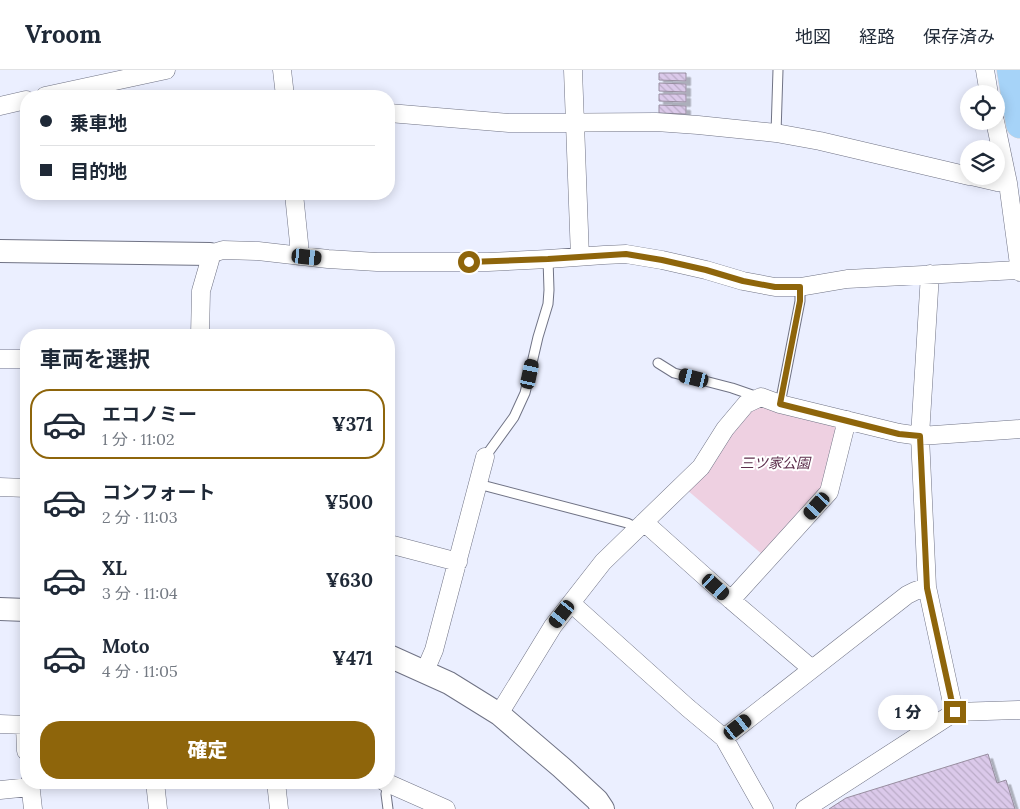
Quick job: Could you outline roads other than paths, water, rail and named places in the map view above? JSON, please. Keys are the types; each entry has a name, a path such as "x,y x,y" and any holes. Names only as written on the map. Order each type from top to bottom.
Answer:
{"main road":[{"path":"1011,70 1020,124"}],"street":[{"path":"73,90 166,70"},
{"path":"282,70 284,90"},
{"path":"572,70 580,257"},
{"path":"984,70 987,85"},
{"path":"0,106 20,101"},
{"path":"395,115 508,124 656,122 776,133 820,141 960,174"},
{"path":"0,251 210,254 223,250 236,250 377,262 478,262 626,254 662,260 743,281 775,287 800,287 846,279 1020,271 1008,183 997,130"},
{"path":"295,200 299,256"},
{"path":"200,329 201,291 210,254"},
{"path":"930,274 920,436 927,588 955,712"},
{"path":"0,359 20,359"},
{"path":"499,714 553,626 571,603 604,562 701,467 725,429 746,404 760,398 899,434 920,436 1020,429"},
{"path":"731,600 829,492 847,420"},
{"path":"425,671 434,650 485,457"},
{"path":"0,487 20,488"},
{"path":"641,525 812,669"},
{"path":"395,546 458,562"},
{"path":"724,738 907,595 927,588"},
{"path":"571,603 724,738 764,809"},
{"path":"0,609 20,610"},
{"path":"395,658 449,683 499,714 597,800 604,809"},
{"path":"805,809 955,712 1020,710"},
{"path":"0,724 20,725"},
{"path":"0,790 20,787"},
{"path":"395,787 446,809"},
{"path":"30,789 33,809"},
{"path":"156,789 158,809"},
{"path":"277,789 279,809"}],"lane":[{"path":"776,133 778,70"},
{"path":"485,457 514,417 526,392 538,337 548,304 548,259"},
{"path":"780,404 800,301 800,287"},
{"path":"658,363 674,374 732,388 760,398"},
{"path":"478,484 641,525"},
{"path":"386,789 388,809"}],"park label":[{"name":"三ツ家公園","path":"775,463"}]}
